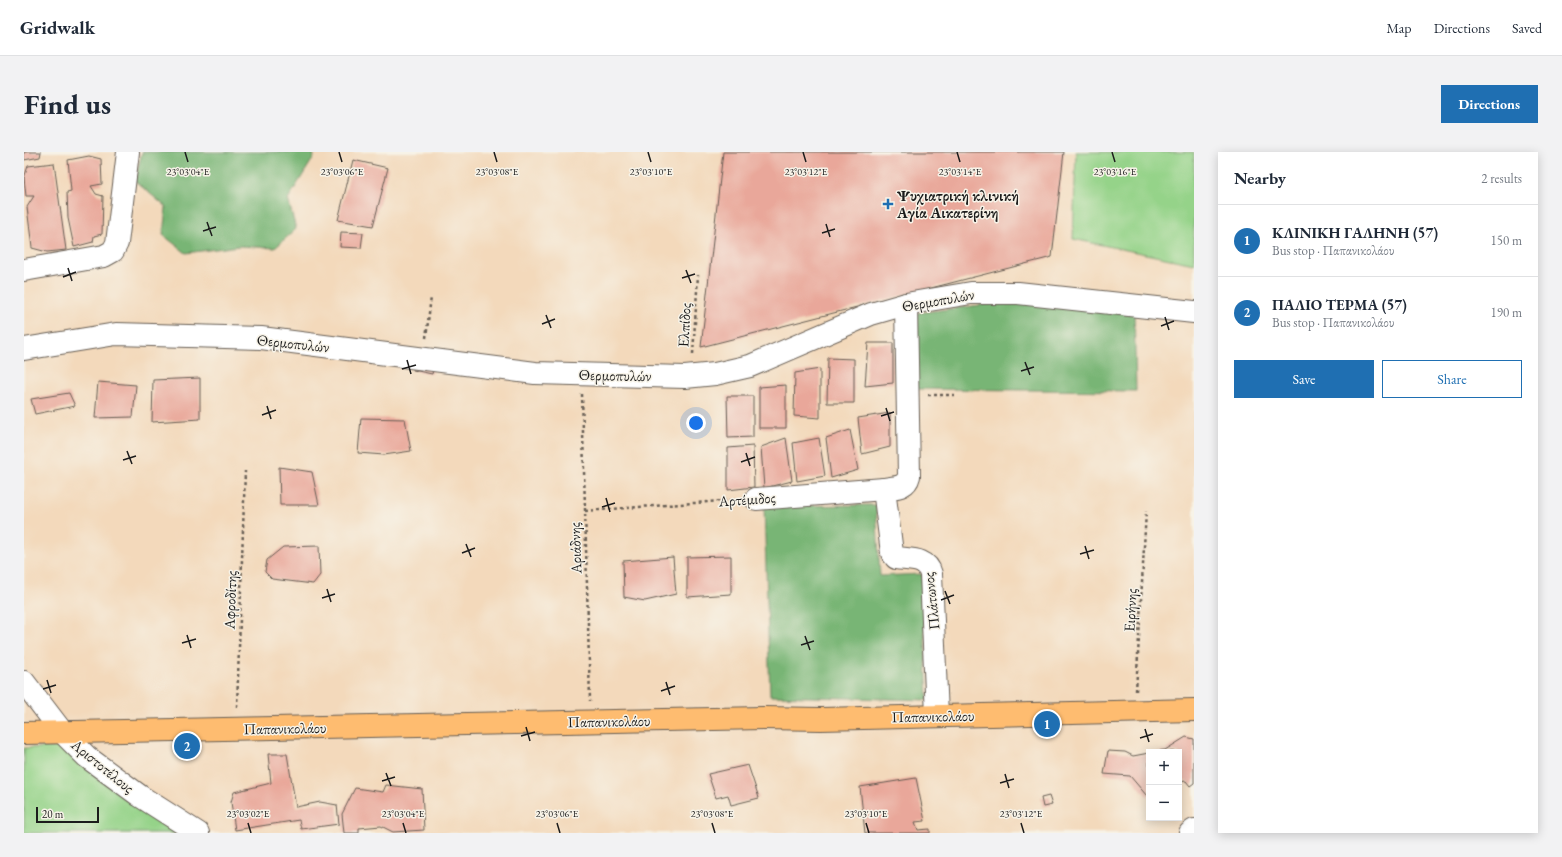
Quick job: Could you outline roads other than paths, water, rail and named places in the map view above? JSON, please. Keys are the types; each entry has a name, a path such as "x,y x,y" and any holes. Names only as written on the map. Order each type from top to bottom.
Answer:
{"main road":[{"name":"Παπανικολάου","path":"24,733 1194,710"}],"street":[{"path":"24,270 104,256 113,252 117,243 128,152"},
{"name":"Θερμοπυλών","path":"24,348 116,334 261,338 535,373 692,376 715,374 750,366 871,314 906,304 971,293 1018,293 1194,312"},
{"name":"Αρτέμιδος","path":"756,499 884,489 903,486 908,482 906,304"},
{"name":"Πλάτωνος","path":"884,489 892,553 896,558 921,561 930,569 937,716"},
{"name":"Αριστοτέλους","path":"24,682 63,733 101,768 198,833"},
{"path":"1190,833 1194,830"}],"place":[{"name":"Ψυχιατρική κλινική Αγία Αικατερίνη","path":"888,204"},
{"name":"ΚΛΙΝΙΚΗ ΓΑΛΗΝΗ (57)","path":"1047,724"},
{"name":"ΠΑΛΙΟ ΤΕΡΜΑ (57)","path":"187,746"}]}
